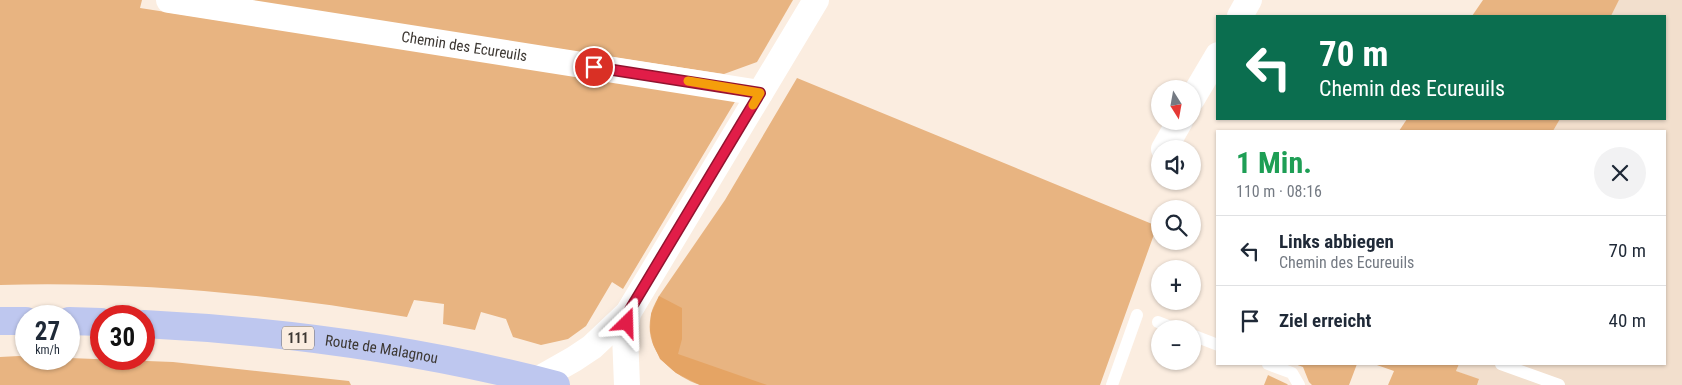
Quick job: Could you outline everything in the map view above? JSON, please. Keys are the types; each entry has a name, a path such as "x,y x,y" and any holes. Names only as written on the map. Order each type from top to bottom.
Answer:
{"main road":[{"path":"0,322 15,321"},
{"name":"Route de Malagnou","path":"155,325 192,327 382,349 451,361 547,383"}],"street":[{"name":"Chemin des Ecureuils","path":"169,0 760,93"},
{"path":"547,383 574,359 592,347 628,313 816,0"},
{"path":"1241,15 1249,0"},
{"path":"1201,84 1216,58"},
{"path":"627,385 625,334 628,313"}],"lane":[{"path":"1112,385 1137,315"},
{"path":"1201,338 1216,344"},
{"path":"1271,365 1292,373 1298,385"},
{"path":"1503,365 1559,385"}],"shaded area":[{"path":"0,0 142,0 140,8 736,100 623,289 612,282 586,326 568,339 541,345 513,337 506,319 481,312 475,330 443,324 444,304 414,300 407,317 306,302 192,290 77,285 0,285"},
{"path":"235,0 793,0 757,62 724,74"},
{"path":"1483,0 1619,0 1612,15 1473,15"},
{"path":"1619,0 1682,0 1682,385 1477,385 1479,380 1456,371 1459,365 1666,365 1666,130 1554,130 1559,120 1666,120 1666,15 1612,15"},
{"path":"797,78 1151,224 1151,243 1100,385 700,385 679,375 662,359 655,349 651,339 651,315 659,296 725,200"},
{"path":"1406,120 1559,120 1554,130 1400,130"},
{"path":"659,296 682,308 682,339 678,354 767,385 700,385 676,373 660,359 653,344 650,330 651,314"},
{"path":"15,356 15,370 80,370 80,358 90,359 90,370 155,370 155,361 173,362 349,381 351,385 0,385 0,357"},
{"path":"1298,365 1357,365 1349,385 1312,385 1303,367"},
{"path":"1377,365 1459,365 1456,371 1479,379 1477,385 1388,385 1394,371"},
{"path":"1268,375 1287,384 1288,385 1264,385"}],"slow traffic":[{"path":"688,81 760,93 753,105"}],"route":[{"path":"594,67 760,93 628,313 627,323"}]}
